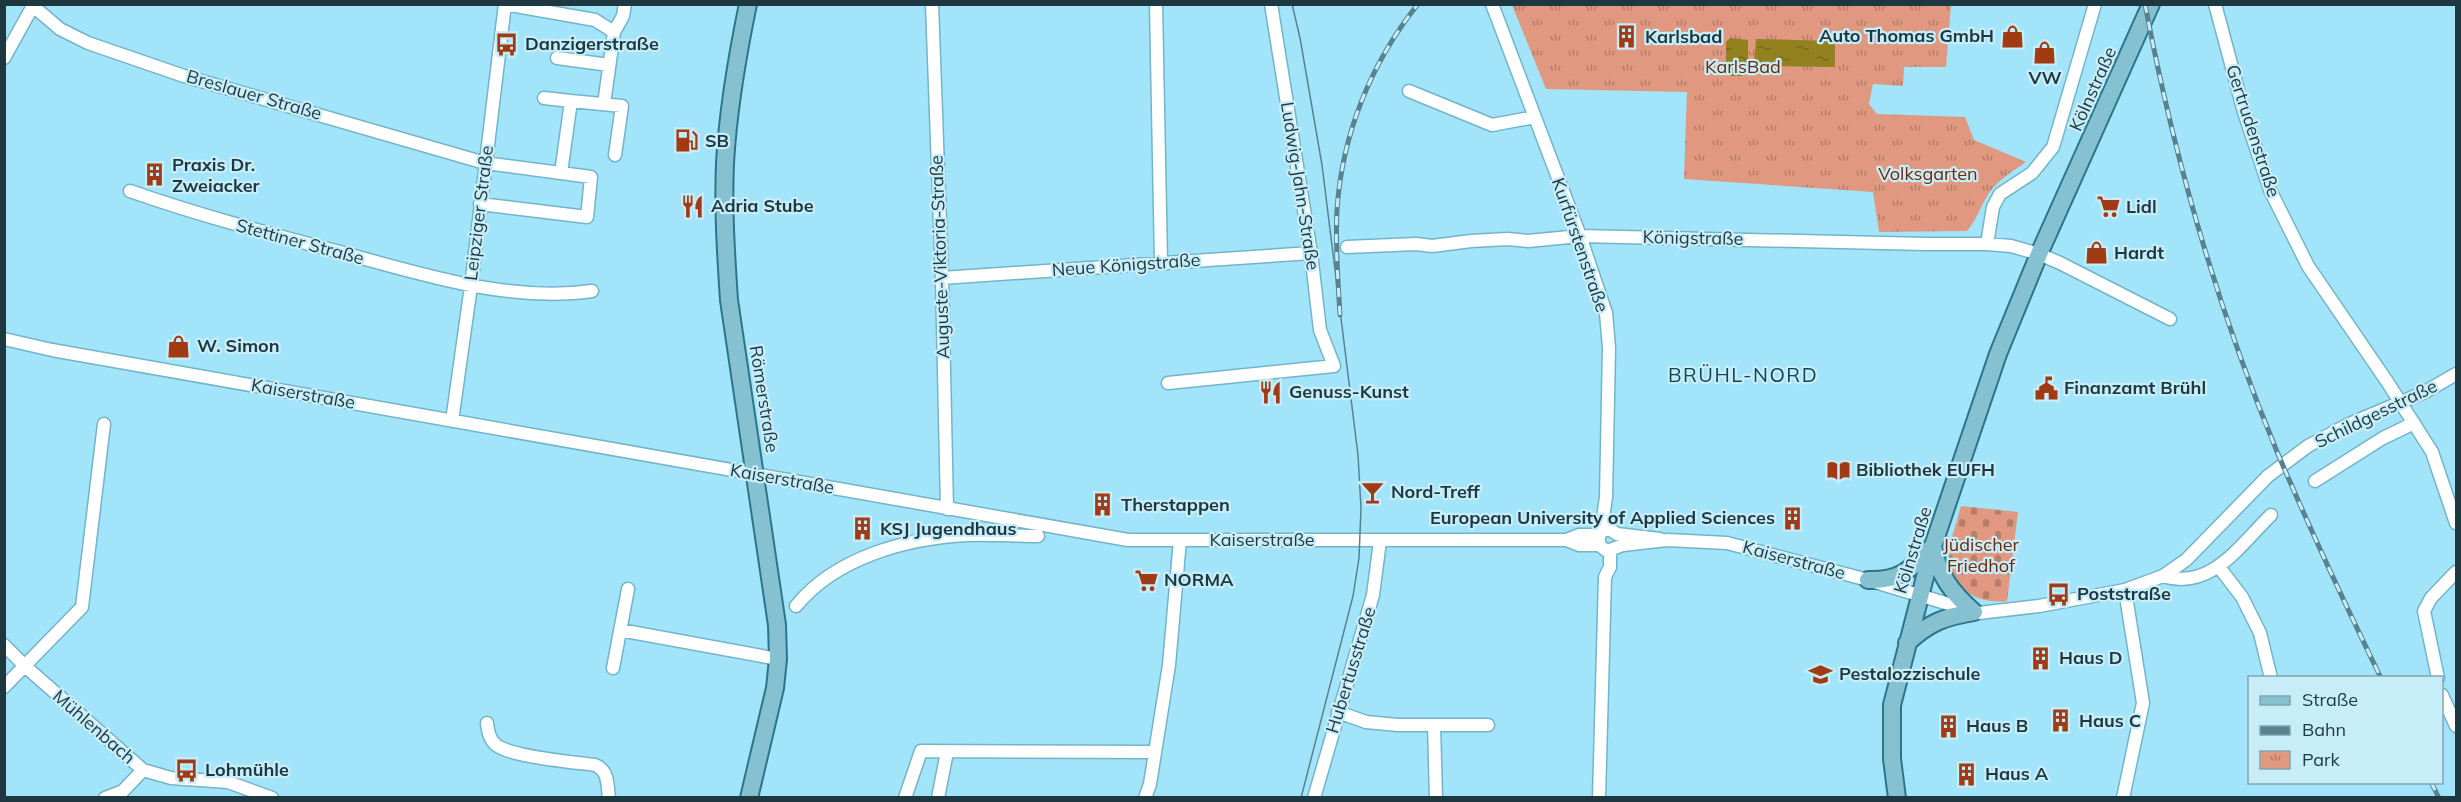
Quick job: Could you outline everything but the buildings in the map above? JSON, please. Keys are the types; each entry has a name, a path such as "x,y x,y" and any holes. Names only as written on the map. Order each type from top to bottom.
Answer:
{"main road":[{"name":"Römerstraße","path":"748,4 728,131 725,216 729,300 777,625 778,659 775,688 749,798"},
{"name":"Kölnstraße","path":"1897,798 1892,759 1892,705 1933,546 1998,354 2039,254 2151,4"},
{"path":"1868,580 1888,579 1904,574 1933,546"},
{"path":"1933,546 1936,560 1946,582 1958,598 1974,612"},
{"path":"1907,643 1935,622 1949,616 1974,612"}],"street":[{"path":"604,104 615,32 624,16 625,4"},
{"name":"Auguste-Viktoria-Straße","path":"932,4 942,278 947,509"},
{"path":"1156,4 1161,262"},
{"name":"Ludwig-Jahn-Straße","path":"1168,383 1334,366 1320,330 1311,253 1271,4"},
{"name":"Kurfürstenstraße","path":"1492,4 1580,236 1606,313 1609,348 1606,497 1599,537"},
{"path":"1987,244 1994,207 2000,194 2032,173 2053,147 2095,4"},
{"name":"Gertrudenstraße","path":"2215,4 2244,112 2270,190 2308,266 2432,452 2457,523"},
{"path":"4,58 34,5"},
{"name":"Breslauer Straße","path":"34,5 60,30 110,51 184,76 485,163 591,177 586,217 480,204"},
{"path":"504,5 595,20 615,32"},
{"name":"Leipziger Straße","path":"452,421 471,286 504,5"},
{"path":"556,58 609,65"},
{"path":"1409,91 1492,125 1535,117"},
{"path":"544,98 622,106 615,155"},
{"path":"561,173 571,101"},
{"name":"Stettiner Straße","path":"130,191 192,212 453,283 553,295 592,291"},
{"name":"Königstraße","path":"1347,247 1416,244 1431,246 1471,241 1508,239 1528,241 1580,236 1987,244 2011,246 2039,254"},
{"name":"Neue Königstraße","path":"942,278 1311,253"},
{"path":"2039,254 2170,319"},
{"name":"Kaiserstraße","path":"4,339 52,350 1128,540 1566,540 1579,545 1599,537"},
{"name":"Schildgesstraße","path":"1920,595 1974,612 1993,613 2125,590 2163,576 2195,553 2241,502 2268,476 2296,455 2347,425 2401,404 2457,374"},
{"name":"Schildgesstraße","path":"2315,481 2383,438 2414,423"},
{"path":"4,687 82,607 104,424"},
{"name":"Kurfürstenstraße","path":"1606,497 1616,533"},
{"path":"968,535 970,513"},
{"name":"Schildgesstraße","path":"2163,576 2184,581 2194,579 2219,567 2271,515"},
{"path":"1599,798 1605,577 1610,567 1613,549 1619,540 1616,533 1608,529 1599,537 1604,550 1613,549"},
{"name":"Kaiserstraße","path":"1616,533 1667,540 1727,543 1920,595"},
{"path":"796,606 806,593 830,575 873,553 922,541 968,535 1038,536"},
{"path":"1145,798 1150,784 1169,664 1180,540"},
{"name":"Kaiserstraße","path":"1613,549 1667,540"},
{"name":"Hubertusstraße","path":"1314,798 1373,595 1380,541"},
{"path":"2219,567 2247,606 2259,633 2270,676"},
{"path":"2438,676 2424,611 2431,598 2457,572"},
{"path":"614,668 628,589"},
{"path":"2123,798 2144,703 2125,590"},
{"path":"620,630 778,659"},
{"name":"Mühlenbach","path":"4,645 143,770 171,778 228,782 272,798"},
{"path":"2443,697 2457,726"},
{"path":"1338,712 1366,722 1398,725 1488,725"},
{"path":"487,723 489,735 496,745 510,752 602,768 606,773 609,798"},
{"path":"1434,725 1436,798"},
{"path":"905,798 921,751 1155,752"},
{"path":"938,798 947,752"},
{"path":"105,798 123,790 143,770"},
{"path":"1150,784 1152,798"}],"green space":[{"name":"KarlsBad","path":"1512,5 1951,5 1946,67 1904,67 1903,86 1873,84 1869,104 1877,114 1965,117 1974,140 2026,162 1989,192 1967,231 1879,232 1873,192 1684,179 1687,92 1546,89"},
{"name":"Jüdischer Friedhof","path":"1961,506 2018,512 2007,601 1997,602 1976,597 1959,586 1953,578 1949,556"}],"water":[{"path":"1730,38 1748,40 1748,61 1754,61 1756,39 1835,41 1835,67 1745,66 1748,71 1742,76 1731,76 1726,68 1726,42"}],"tram line":[{"path":"1292,4 1322,165 1358,455 1361,508 1359,558 1353,596 1301,798"}],"railway":[{"path":"1340,315 1336,223 1345,154 1352,127 1373,75 1386,50 1418,4"},
{"path":"2145,4 2184,176 2236,345 2290,482 2380,676"},
{"path":"2432,784 2439,798"}],"place":[{"name":"Auto Thomas GmbH","path":"2012,36"},
{"name":"Karlsbad","path":"1627,37"},
{"name":"Danzigerstraße","path":"507,44"},
{"name":"VW","path":"2045,52"},
{"name":"SB","path":"687,141"},
{"name":"Praxis Dr. Zweiacker","path":"154,175"},
{"name":"Adria Stube","path":"693,206"},
{"name":"Lidl","path":"2108,207"},
{"name":"Hardt","path":"2096,253"},
{"name":"W. Simon","path":"179,346"},
{"name":"Finanzamt Brühl","path":"2046,388"},
{"name":"Genuss-Kunst","path":"1271,392"},
{"name":"Bibliothek EUFH","path":"1838,470"},
{"name":"Nord-Treff","path":"1373,492"},
{"name":"Therstappen","path":"1103,505"},
{"name":"European University of Applied Sciences","path":"1793,518"},
{"name":"KSJ Jugendhaus","path":"862,529"},
{"name":"NORMA","path":"1146,580"},
{"name":"Poststraße","path":"2059,594"},
{"name":"Haus D","path":"2041,658"},
{"name":"Pestalozzischule","path":"1821,674"},
{"name":"Haus C","path":"2061,721"},
{"name":"Haus B","path":"1948,726"},
{"name":"Lohmühle","path":"187,770"},
{"name":"Haus A","path":"1967,774"}],"district":[{"name":"BRÜHL-NORD","path":"1743,375"}],"park label":[{"name":"Volksgarten","path":"1928,174"}]}
